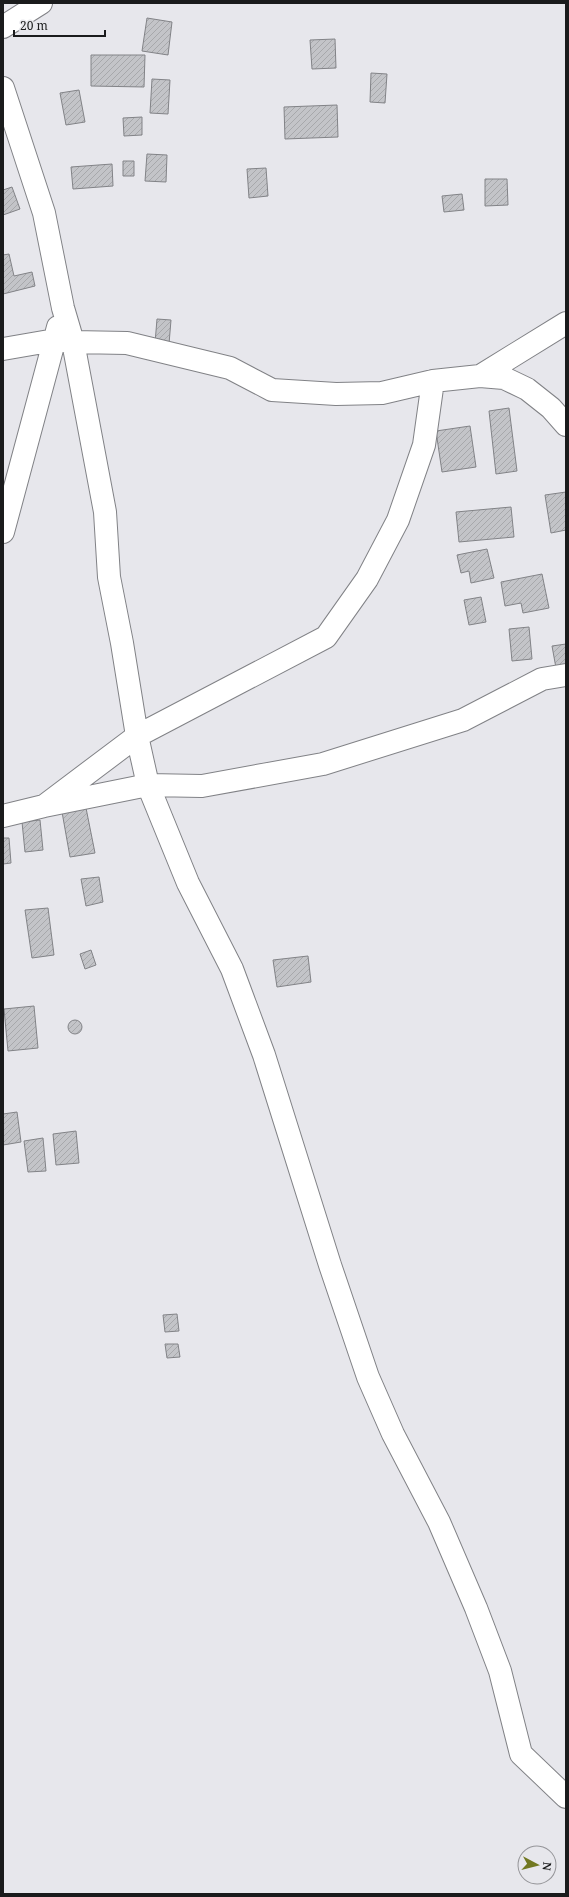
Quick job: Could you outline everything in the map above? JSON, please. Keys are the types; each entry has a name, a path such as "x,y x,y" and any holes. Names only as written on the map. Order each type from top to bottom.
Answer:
{"street":[{"path":"3,27 41,3"},
{"path":"3,88 44,213 63,308 64,341 105,512 109,577 122,643 137,736 148,785 188,883 232,969 264,1055 330,1265 368,1377 393,1434 439,1522 476,1608 500,1671 520,1754 566,1798"},
{"path":"480,376 566,323"},
{"path":"3,532 64,341"},
{"path":"3,349 64,341 127,343 230,368 272,390 336,394 382,393 433,381 480,376 504,378 527,389 558,415 566,426"},
{"path":"44,806 137,736 326,637 367,578 398,520 424,445 433,381"},
{"path":"3,816 44,806 148,785 202,786 322,764 463,720 542,679 566,676"}],"building":[{"path":"147,18 172,22 168,55 142,51"},
{"path":"335,39 336,68 312,69 310,40"},
{"path":"91,55 145,55 144,87 91,86"},
{"path":"371,73 387,74 385,103 370,102"},
{"path":"152,79 170,80 168,114 150,113"},
{"path":"79,90 85,122 66,125 60,93"},
{"path":"337,105 338,137 285,139 284,107"},
{"path":"142,117 142,135 124,136 123,118"},
{"path":"147,154 167,155 166,182 145,181"},
{"path":"123,161 134,161 134,176 123,176"},
{"path":"112,164 113,186 73,189 71,167"},
{"path":"266,168 268,196 249,198 247,169"},
{"path":"485,179 507,179 508,205 485,206"},
{"path":"12,187 20,209 3,215 3,190"},
{"path":"462,194 464,210 444,212 442,196"},
{"path":"9,254 14,276 32,272 35,286 3,294 3,255"},
{"path":"157,319 171,320 169,344 155,343"},
{"path":"509,408 517,471 496,474 489,411"},
{"path":"470,426 476,467 442,472 436,431"},
{"path":"566,492 566,530 551,533 545,495"},
{"path":"511,507 514,537 459,542 456,512"},
{"path":"487,549 494,578 471,583 469,571 461,573 457,555"},
{"path":"542,574 549,608 523,613 521,603 505,606 501,582"},
{"path":"481,597 486,622 469,625 464,600"},
{"path":"529,627 532,659 512,661 509,629"},
{"path":"566,644 566,666 556,668 552,646"},
{"path":"86,808 95,853 70,857 62,812"},
{"path":"40,820 43,850 25,852 22,822"},
{"path":"3,838 9,838 11,863 3,864"},
{"path":"99,877 103,902 86,906 81,879"},
{"path":"48,908 54,955 32,958 25,910"},
{"path":"91,950 96,965 85,969 80,954"},
{"path":"308,956 311,982 277,987 273,960"},
{"path":"34,1006 38,1048 8,1051 4,1009"},
{"path":"72,1020 78,1020 82,1024 82,1030 78,1034 72,1034 68,1030 68,1024"},
{"path":"17,1112 21,1142 3,1145 3,1114"},
{"path":"76,1131 79,1163 56,1165 53,1134"},
{"path":"43,1138 46,1171 28,1172 24,1141"},
{"path":"177,1314 179,1331 165,1332 163,1315"},
{"path":"165,1344 178,1344 180,1357 167,1358"}]}
